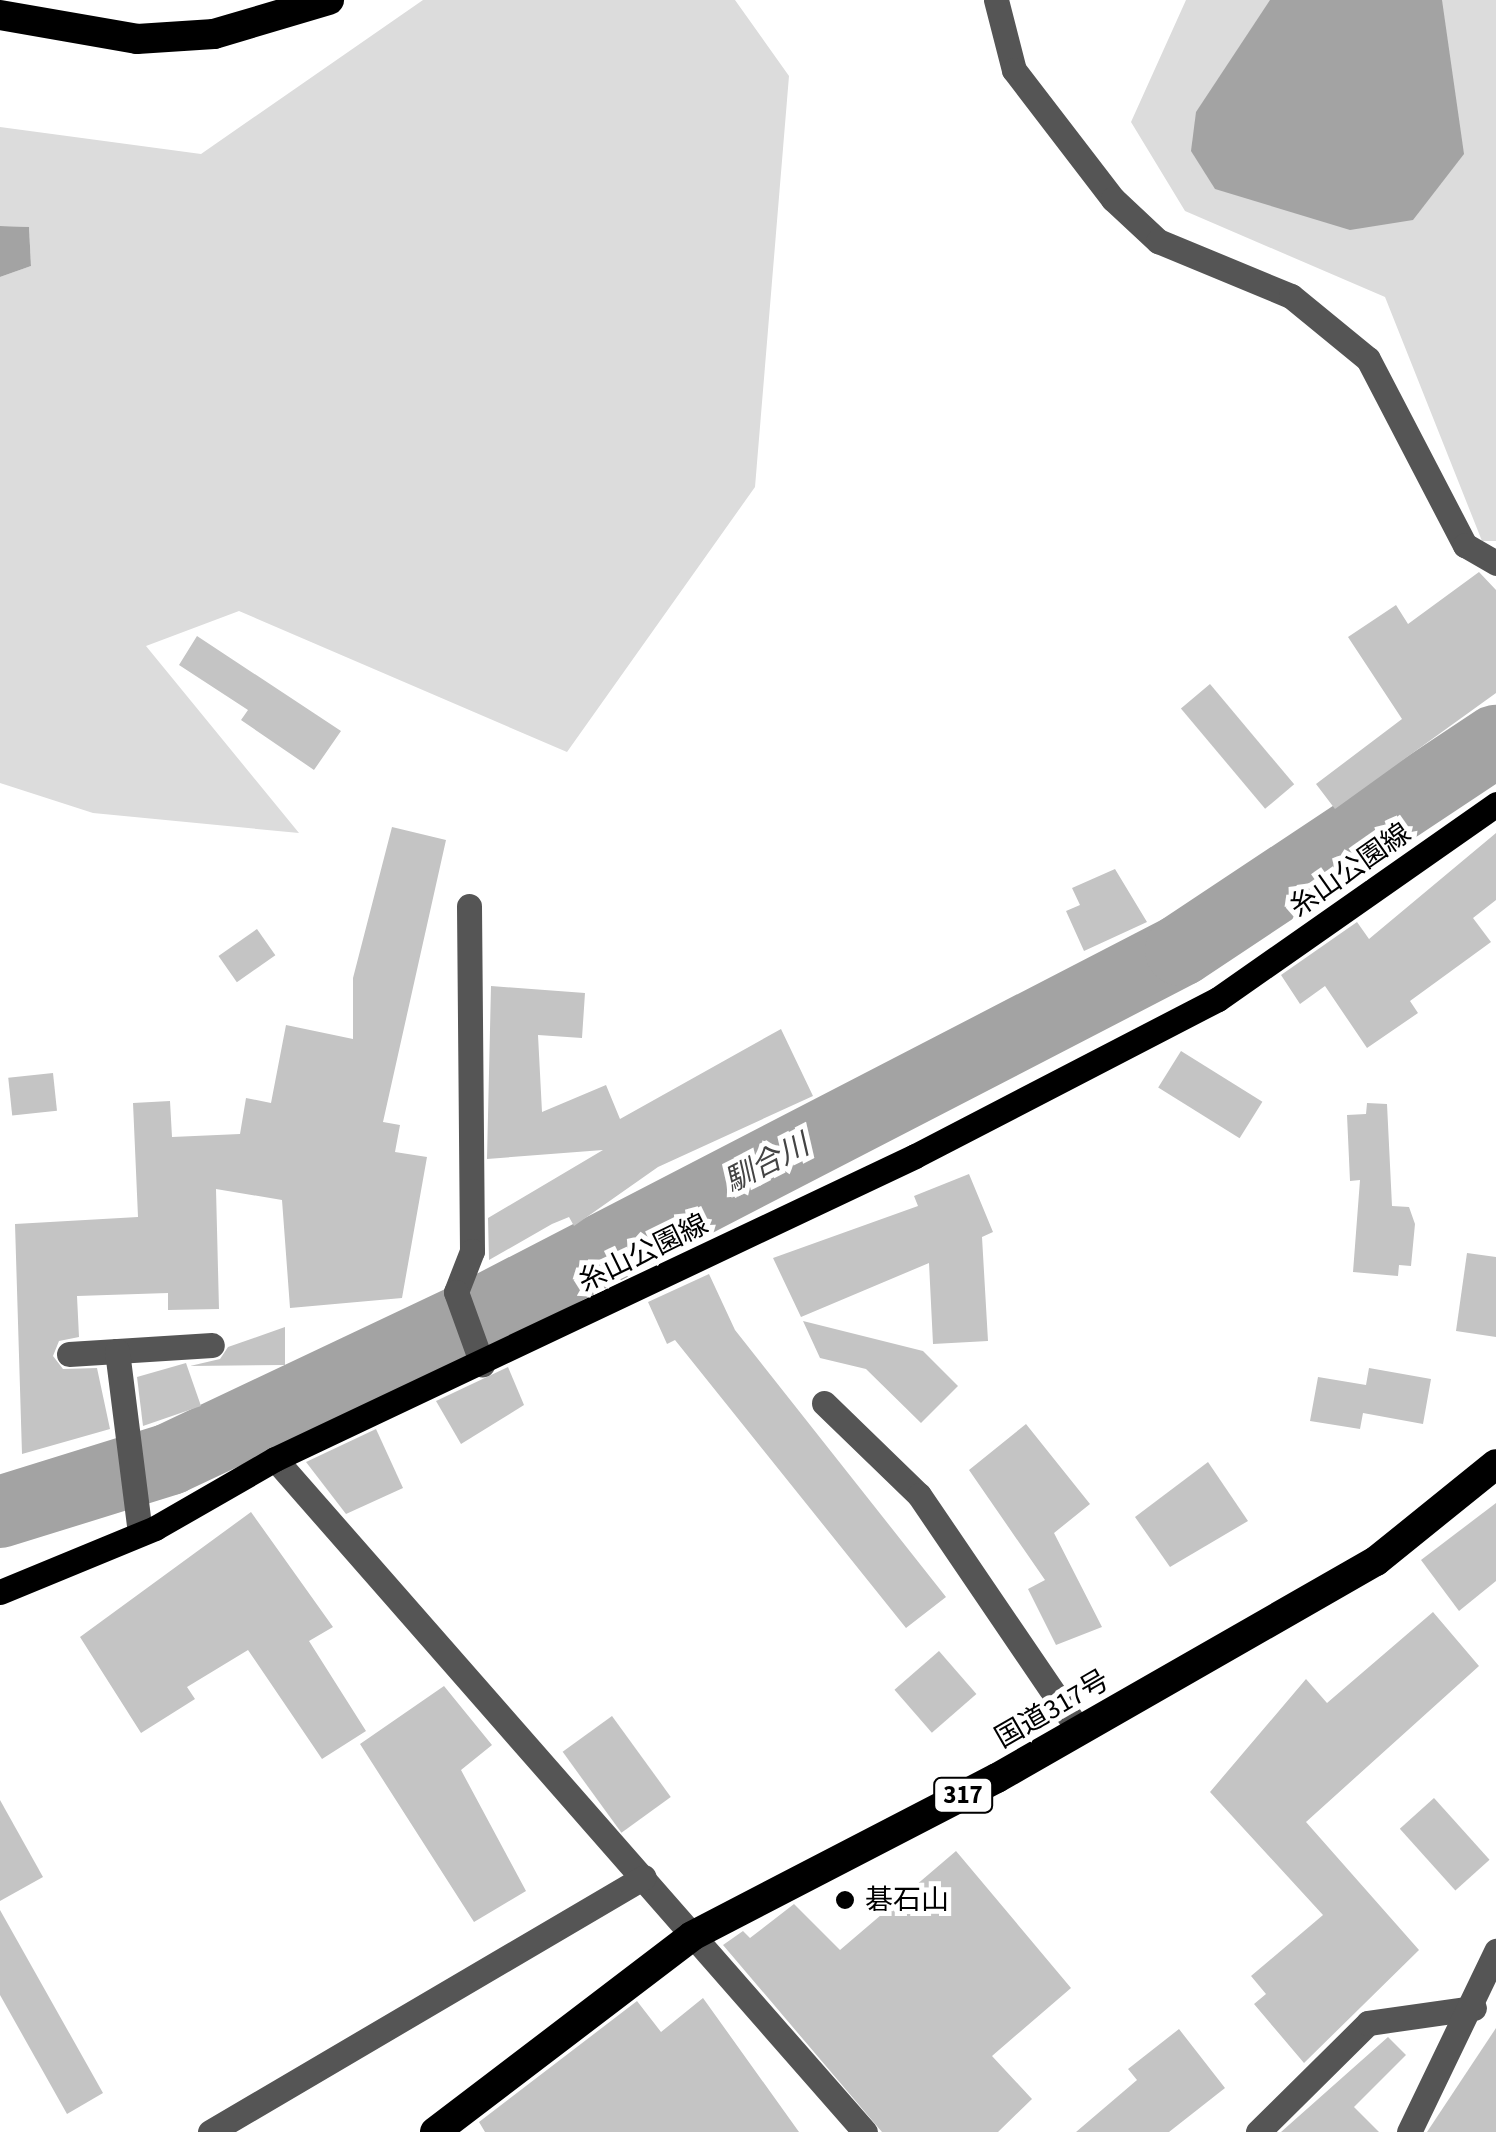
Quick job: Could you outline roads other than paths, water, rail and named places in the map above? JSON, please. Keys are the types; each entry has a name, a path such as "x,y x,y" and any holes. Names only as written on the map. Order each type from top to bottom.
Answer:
{"highway":[{"path":"0,16 137,39 214,34 329,0"},
{"name":"国道317号","path":"436,2132 692,1936 1079,1730 1376,1561 1496,1464"}],"main road":[{"name":"糸山公園線","path":"7,1586 140,1534 275,1459 482,1364 1218,999 1496,804"}],"street":[{"path":"996,0 1014,70 1113,199 1158,241 1291,296 1368,359 1465,545 1496,563"},
{"path":"469,906 472,1251 456,1292 482,1364"},
{"path":"69,1354 212,1345"},
{"path":"117,1352 140,1534"},
{"path":"824,1403 919,1495 1079,1730"},
{"path":"275,1459 865,2132"},
{"path":"210,2132 644,1877"},
{"path":"1409,2132 1474,2008 1496,1951"},
{"path":"1258,2132 1368,2023 1474,2008"}],"waterway":[{"name":"馴合川","path":"0,1512 170,1459 489,1308 1181,950 1496,741"}],"place":[{"name":"碁石山","path":"845,1900"}]}
